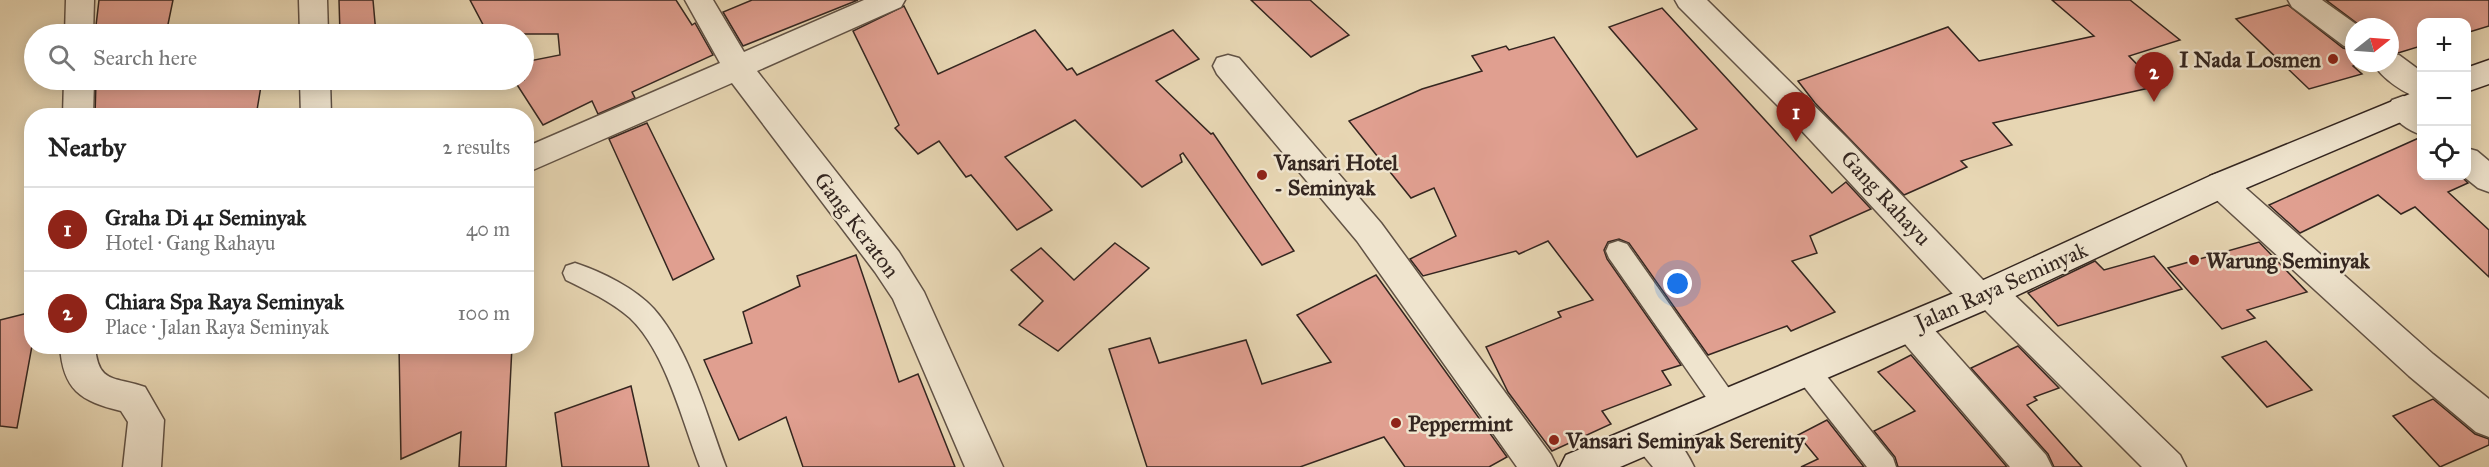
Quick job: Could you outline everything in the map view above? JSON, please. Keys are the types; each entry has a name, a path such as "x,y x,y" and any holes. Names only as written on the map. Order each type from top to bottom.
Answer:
{"street":[{"path":"80,0 80,24"},
{"path":"313,0 314,24"},
{"name":"Gang Keraton","path":"699,0 738,68 907,292 984,467"},
{"path":"534,157 891,0"},
{"name":"Gang Rahayu","path":"1689,0 1768,74 1984,295 2167,467"},
{"path":"2302,0 2345,31"},
{"path":"1228,66 1369,232 1538,467"},
{"path":"2471,79 2489,71"},
{"path":"2394,72 2417,105"},
{"path":"78,108 79,90"},
{"path":"315,90 316,108"},
{"name":"Jalan Raya Seminyak","path":"1579,467 1652,438 1984,295 2221,185 2417,105"},
{"path":"2471,164 2489,179"},
{"path":"2221,185 2421,365 2489,421"},
{"path":"1911,327 2033,467"},
{"path":"77,354 77,368 88,383 99,390 132,398 146,420 142,467"},
{"path":"1652,438 1675,467"}],"lane":[{"path":"1618,251 1726,405"},
{"path":"575,273 627,302 644,316 665,345 713,467"},
{"path":"1807,371 1883,467"}],"building":[{"path":"99,0 173,0 168,24 96,24"},
{"path":"339,0 373,0 375,24 340,24"},
{"path":"470,0 676,0 692,25 695,23 713,55 632,92 635,98 598,114 592,101 543,125 520,90 534,90 534,60 560,55 558,34 534,34 534,24 483,24"},
{"path":"752,0 858,0 743,46 723,12"},
{"path":"1251,0 1310,0 1349,35 1311,57"},
{"path":"2052,0 2130,0 2180,40 2129,56 2158,86 1993,123 2012,145 1961,161 1967,167 1904,195 1815,103 1798,81 1948,27 1979,61 2094,36"},
{"path":"2326,0 2489,0 2489,26 2471,31 2471,18 2417,18 2417,47 2399,53 2399,18 2350,18"},
{"path":"2288,5 2345,49 2345,72 2362,74 2309,89 2236,19"},
{"path":"904,6 938,74 1035,30 1067,70 1072,68 1077,75 1173,30 1199,59 1156,81 1211,134 1213,133 1294,251 1262,265 1183,153 1180,155 1182,162 1142,187 1075,120 1005,157 1052,210 1017,230 971,175 966,177 939,141 918,154 895,128 899,125 853,31"},
{"path":"1662,8 1832,193 1846,182 1871,209 1810,236 1817,253 1792,261 1835,312 1791,331 1787,326 1708,355 1629,243 1619,239 1608,242 1604,250 1607,259 1681,365 1662,371 1671,385 1602,411 1611,424 1552,451 1508,392 1486,347 1561,317 1558,312 1593,300 1548,241 1519,254 1516,251 1423,276 1410,259 1456,236 1434,188 1411,198 1349,121 1422,89 1482,71 1472,56 1506,46 1509,50 1554,37 1637,157 1697,129 1609,27"},
{"path":"96,90 260,90 257,108 95,108"},
{"path":"647,123 714,259 673,280 609,139"},
{"path":"2417,139 2417,180 2465,180 2468,183 2448,192 2489,230 2489,277 2415,207 2401,214 2378,195 2300,233 2269,205"},
{"path":"2259,242 2307,292 2247,310 2255,318 2222,329 2168,268"},
{"path":"1115,243 1149,268 1058,351 1019,325 1043,301 1011,270 1041,248 1074,280"},
{"path":"856,255 899,382 918,374 955,467 803,467 786,417 739,440 704,360 752,343 743,312 800,286 797,276"},
{"path":"2154,256 2182,289 2058,326 2028,293 2095,261 2104,270"},
{"path":"1376,275 1507,457 1489,467 1405,467 1384,437 1300,467 1147,467 1109,349 1150,338 1159,363 1246,340 1262,384 1331,362 1297,315"},
{"path":"24,314 24,354 31,354 17,428 0,426 0,320"},
{"path":"2266,341 2312,390 2267,407 2222,357"},
{"path":"2018,346 2059,388 2034,397 2037,400 2027,405 2082,467 2054,467 2048,454 1971,368"},
{"path":"399,354 512,354 506,467 459,467 461,432 401,459"},
{"path":"1911,355 2007,467 1898,467 1895,457 1874,431 1915,411 1878,372"},
{"path":"631,386 649,467 562,467 555,413"},
{"path":"2433,399 2475,434 2489,439 2489,445 2440,467 2393,416"},
{"path":"1827,420 1864,467 1801,467 1818,459 1798,435"}],"place":[{"name":"I Nada Losmen","path":"2333,59"},
{"name":"Chiara Spa Raya Seminyak","path":"2154,102"},
{"name":"Graha Di 41 Seminyak","path":"1796,142"},
{"name":"Vansari Hotel - Seminyak","path":"1262,175"},
{"name":"Warung Seminyak","path":"2194,260"},
{"name":"Peppermint","path":"1396,423"},
{"name":"Vansari Seminyak Serenity","path":"1554,440"}]}
